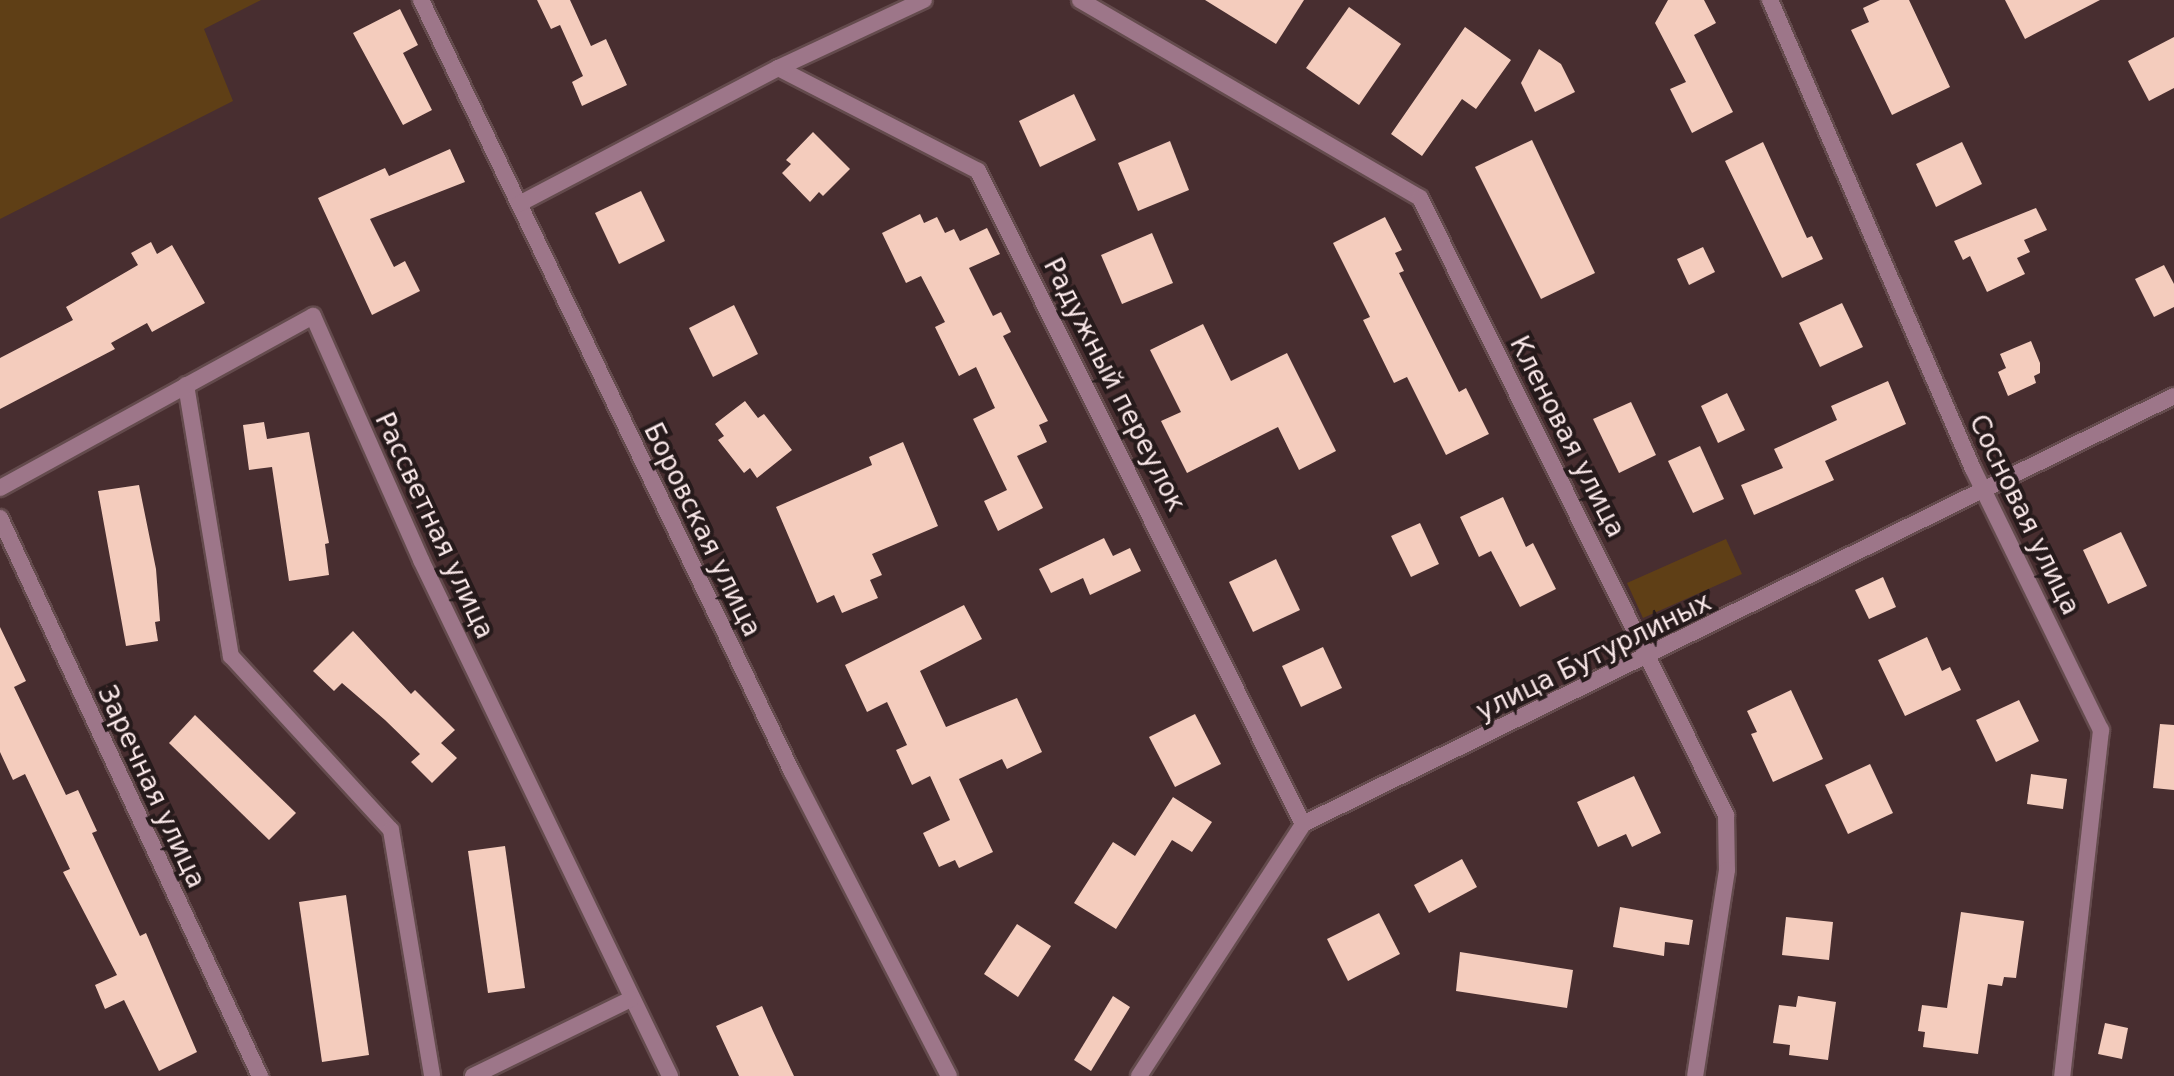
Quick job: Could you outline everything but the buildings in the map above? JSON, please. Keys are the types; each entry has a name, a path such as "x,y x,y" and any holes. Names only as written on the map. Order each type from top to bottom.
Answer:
{"street":[{"name":"Боровская улица","path":"421,0 792,772 949,1076"},
{"path":"519,204 778,68 924,0"},
{"name":"Кленовая улица","path":"1080,0 1420,198 1651,656 1726,815 1727,870 1695,1076"},
{"name":"Сосновая улица","path":"1770,0 1986,493 2101,730 2062,1076"},
{"name":"Радужный переулок","path":"778,68 978,171 1303,824"},
{"name":"Рассветная улица","path":"0,488 313,316 421,560 670,1076"},
{"path":"186,385 231,656 391,830 432,1076"},
{"name":"улица Бутурлиных","path":"1303,824 1986,493 2174,396"},
{"name":"Заречная улица","path":"0,518 260,1076"},
{"path":"1139,1076 1303,824"},
{"path":"473,1076 631,999"}],"shaded area":[{"path":"0,0 261,0 204,29 233,101 0,219"},
{"path":"1726,539 1742,574 1643,618 1627,583"}]}
